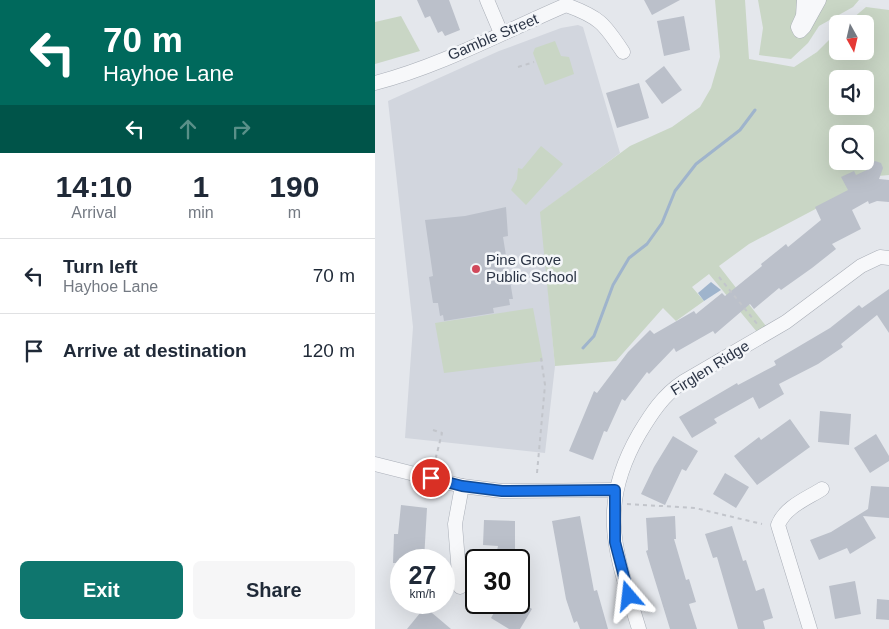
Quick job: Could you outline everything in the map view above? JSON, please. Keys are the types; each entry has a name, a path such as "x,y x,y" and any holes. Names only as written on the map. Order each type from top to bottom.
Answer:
{"street":[{"path":"487,0 501,33"},
{"path":"803,0 803,16 798,27 799,31 804,27 819,0"},
{"name":"Gamble Street","path":"375,83 403,75 566,6 592,15 608,28 623,52"},
{"name":"Firglen Ridge","path":"639,629 617,553 614,530 615,490 631,448 654,410 672,390 786,322 861,266 880,257 889,258"},
{"path":"375,464 462,486 502,491 615,490"},
{"path":"460,587 455,524 462,486"},
{"path":"809,629 778,525 781,516 788,510 822,489"}],"path":[{"path":"518,67 534,62"},
{"path":"719,277 761,328"},
{"path":"537,473 545,385 541,358"},
{"path":"433,430 442,433 435,461"},
{"path":"622,503 695,508 762,524"}],"shaded area":[{"name":"Pine Grove Public School","path":"578,25 583,27 620,153 541,212 555,366 545,453 405,438 413,327 388,101 499,51 561,28"}],"green space":[{"path":"715,0 745,0 749,59 794,67 817,52 829,40 829,60 874,60 874,15 857,15 866,7 889,10 889,175 878,176 749,244 719,266 766,326 757,332 709,274 692,287 704,301 676,321 663,308 616,361 555,366 540,212 630,146 672,127 700,107 711,88 720,57"},
{"path":"758,0 859,0 853,7 839,15 829,15 829,20 819,26 808,43 791,59 759,55 763,28"},
{"path":"401,16 420,51 375,64 375,22"},
{"path":"555,41 561,56 569,57 574,74 545,85 533,53 535,48"},
{"path":"541,146 563,164 526,205 511,190 517,179 518,168 522,169"},
{"path":"533,308 543,361 444,373 435,323"}],"water":[{"path":"711,282 721,290 704,301 698,293"}],"building":[{"path":"417,0 449,0 460,30 445,36 442,31 438,33 430,16 425,18"},
{"path":"644,0 680,0 652,15"},
{"path":"684,16 690,50 664,56 657,21"},
{"path":"664,66 682,90 662,104 645,81"},
{"path":"639,83 649,118 617,128 606,93"},
{"path":"874,162 881,163 883,168 879,179 889,180 889,202 877,201 869,204 868,201 852,210 861,229 832,244 836,249 812,268 781,290 779,288 754,309 750,304 715,334 713,331 676,352 674,348 649,374 647,372 625,401 622,399 607,432 604,431 593,460 569,451 594,391 597,393 628,352 650,330 654,334 694,311 696,314 722,293 725,296 786,244 788,247 821,220 815,207 848,190 841,177 854,171 856,175 867,170 874,170"},
{"path":"506,207 508,236 503,237 513,299 509,299 510,305 493,308 494,313 444,321 443,315 440,316 438,303 433,303 429,277 433,276 425,220 465,216"},
{"path":"889,289 889,333 877,315 841,344 843,347 818,364 779,384 784,394 759,409 753,397 714,419 717,423 692,438 679,417 737,383 738,385 776,365 774,361 830,328 859,305 862,308"},
{"path":"820,411 851,414 849,445 818,442"},
{"path":"790,419 810,447 757,485 734,456 759,437 761,440"},
{"path":"876,434 889,456 889,461 870,473 854,448"},
{"path":"673,436 698,451 686,471 682,469 665,505 641,494 654,467"},
{"path":"725,473 749,487 736,508 713,494"},
{"path":"871,486 889,487 889,518 863,516 876,538 850,554 847,548 819,560 810,540 831,532 868,509"},
{"path":"401,505 427,508 425,549 393,549 394,534 398,534"},
{"path":"580,516 594,591 597,590 608,629 580,629 577,621 574,623 566,599 552,521"},
{"path":"675,516 676,539 674,539 686,580 689,579 696,602 689,604 697,629 670,629 646,551 648,550 646,518"},
{"path":"484,520 515,521 515,549 497,549 498,546 483,545"},
{"path":"732,526 743,561 746,560 756,591 764,588 773,618 763,621 765,629 738,629 717,557 713,558 705,534"},
{"path":"855,581 861,614 835,619 829,586"},
{"path":"877,599 889,600 889,620 876,619"},
{"path":"419,614 433,614 451,629 407,629"},
{"path":"493,614 529,614 520,629 509,629 491,618"}],"waterway":[{"path":"583,348 594,336 613,285 629,258 647,244 662,223 675,191 696,164 740,130 755,110"}],"place":[{"name":"Pine Grove Public School","path":"476,269"}],"route":[{"path":"431,478 462,486 502,491 615,490 615,542 629,596"}]}
